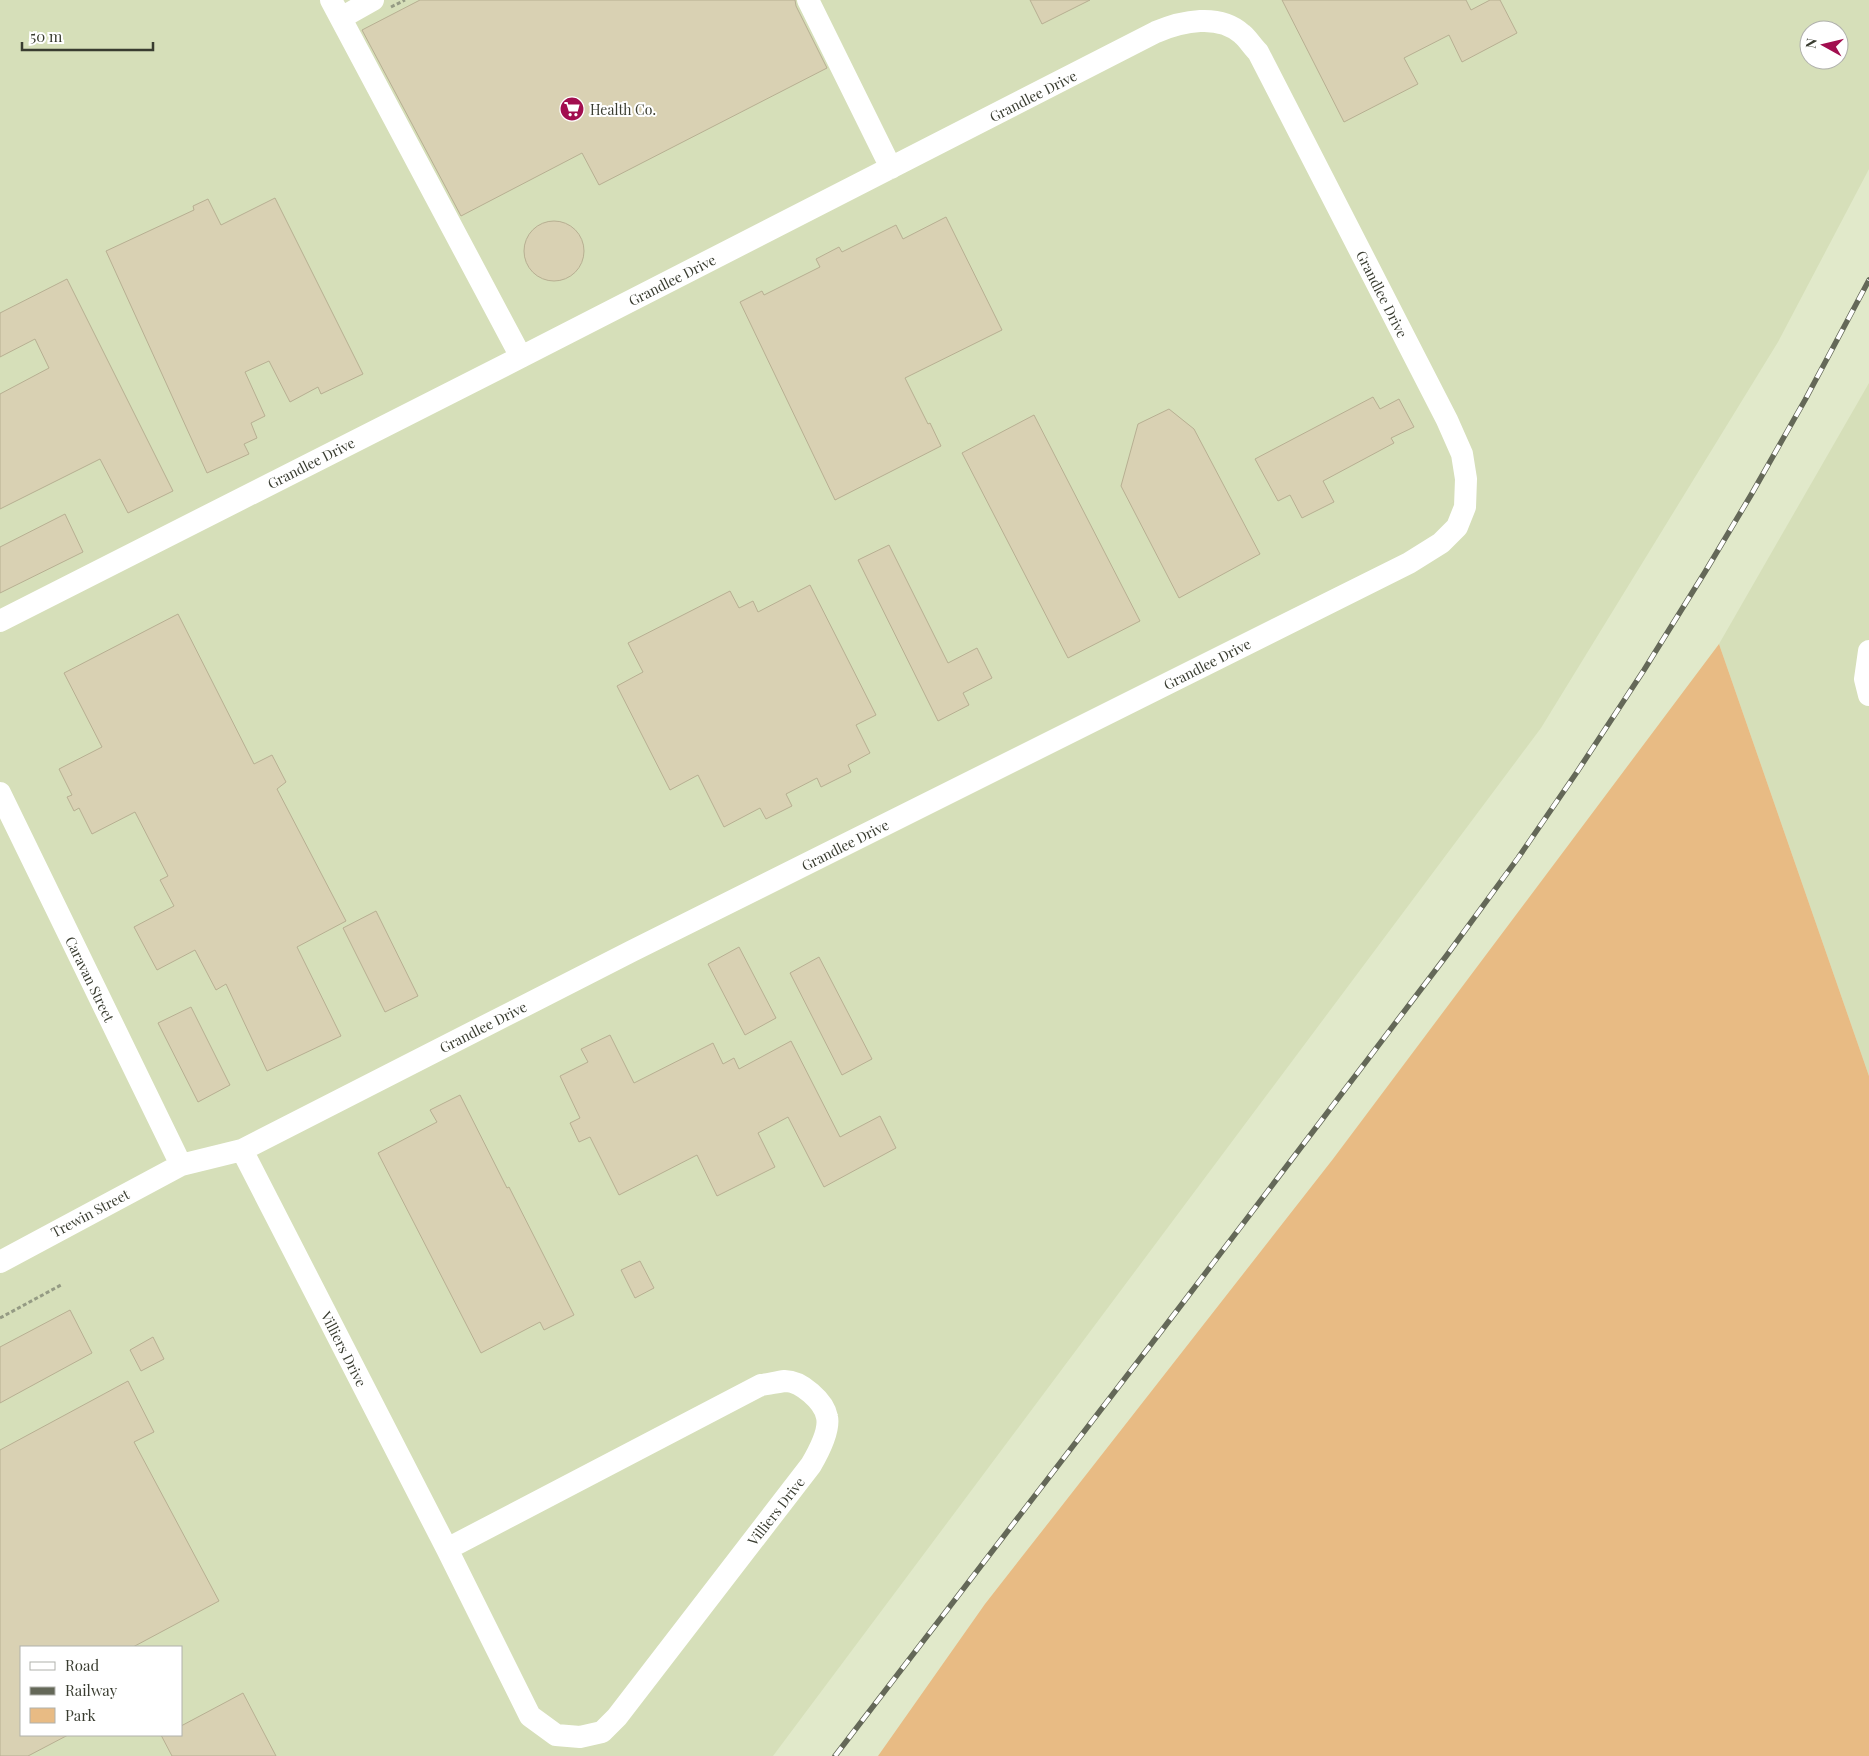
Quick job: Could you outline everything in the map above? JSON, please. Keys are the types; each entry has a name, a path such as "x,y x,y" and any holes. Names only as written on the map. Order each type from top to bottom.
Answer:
{"street":[{"path":"373,0 336,9 521,357"},
{"path":"808,0 891,168"},
{"name":"Grandlee Drive","path":"0,621 1156,32 1185,22 1210,21 1225,23 1241,33 1258,52 1447,420 1462,454 1466,479 1466,496 1465,507 1456,527 1441,543 1409,563 632,951 242,1150 180,1164"},
{"path":"1869,651 1865,679 1869,695"},
{"name":"Caravan Street","path":"0,793 180,1164"},
{"name":"Villiers Drive","path":"242,1150 447,1549 530,1716 556,1735 580,1737 602,1732 623,1709 811,1465 823,1442 828,1418 822,1405 807,1389 786,1381 761,1385 447,1549"},
{"name":"Trewin Street","path":"0,1262 180,1164"}],"path":[{"path":"0,1318 61,1285"}],"shaded area":[{"path":"0,0 1869,0 1869,169 1778,342 1541,728 773,1756 0,1756"},
{"path":"1869,383 1869,1076 1719,644"}],"green space":[{"path":"1719,644 1869,1076 1869,1756 878,1756 985,1604 1333,1159"}],"building":[{"name":"Health Co.","path":"420,0 795,0 796,6 827,68 599,185 582,153 461,216 362,30"},
{"path":"1030,0 1090,0 1042,24"},
{"path":"1282,0 1466,0 1471,10 1490,0 1500,0 1517,33 1462,62 1449,35 1404,58 1418,84 1344,122"},
{"path":"275,198 363,374 321,394 318,387 290,402 269,361 245,372 265,416 251,423 257,438 244,444 249,454 207,473 106,251 194,210 193,206 208,199 221,225"},
{"path":"946,217 1002,330 905,378 941,446 835,500 740,302 762,291 764,295 820,267 816,259 839,247 842,252 896,225 903,239"},
{"path":"554,221 571,226 579,234 584,251 579,268 571,276 554,281 537,276 529,268 524,251 529,234 537,226"},
{"path":"67,279 173,491 128,513 100,459 0,509 0,394 49,368 35,339 0,357 0,313"},
{"path":"1373,397 1380,409 1399,399 1414,427 1391,438 1394,443 1323,481 1334,502 1302,518 1290,495 1278,501 1255,459"},
{"path":"1169,409 1194,429 1260,554 1179,598 1121,486 1138,424"},
{"path":"1034,415 1140,621 1068,658 962,453"},
{"path":"65,514 83,552 0,593 0,547"},
{"path":"889,545 948,663 977,648 992,678 963,693 969,705 938,721 858,560"},
{"path":"810,585 876,715 856,725 870,753 848,765 851,772 821,787 817,778 786,794 792,806 766,819 760,808 724,827 698,775 670,790 617,686 643,672 628,643 730,591 739,608 753,601 758,612"},
{"path":"178,614 254,764 272,755 286,782 277,789 346,921 297,947 341,1036 267,1071 226,984 216,990 195,950 157,970 134,927 174,906 160,880 168,876 135,812 92,834 79,808 74,811 67,797 72,795 59,769 102,747 64,673"},
{"path":"376,911 418,996 385,1012 343,928"},
{"path":"739,947 776,1018 745,1035 708,964"},
{"path":"819,957 872,1059 842,1075 790,973"},
{"path":"191,1007 230,1085 198,1102 158,1023"},
{"path":"610,1035 634,1083 713,1043 723,1064 734,1058 739,1069 791,1041 840,1137 880,1116 896,1148 824,1187 788,1117 758,1133 775,1167 717,1196 697,1155 619,1195 590,1137 579,1142 570,1123 580,1118 560,1076 588,1062 581,1049"},
{"path":"460,1095 574,1315 544,1330 540,1322 481,1353 378,1153 437,1122 430,1110"},
{"path":"640,1261 654,1288 635,1298 621,1270"},
{"path":"70,1310 92,1353 0,1403 0,1347"},
{"path":"153,1337 164,1359 141,1371 130,1350"},
{"path":"128,1381 154,1432 134,1442 219,1601 135,1646 20,1646 20,1736 66,1736 28,1756 0,1756 0,1450"},
{"path":"243,1693 276,1756 172,1756 162,1736 182,1736 182,1725"}],"railway":[{"path":"835,1756 1182,1304 1447,955 1518,858 1644,670 1705,572 1805,400 1869,280"}],"place":[{"name":"Health Co.","path":"572,109"}]}
